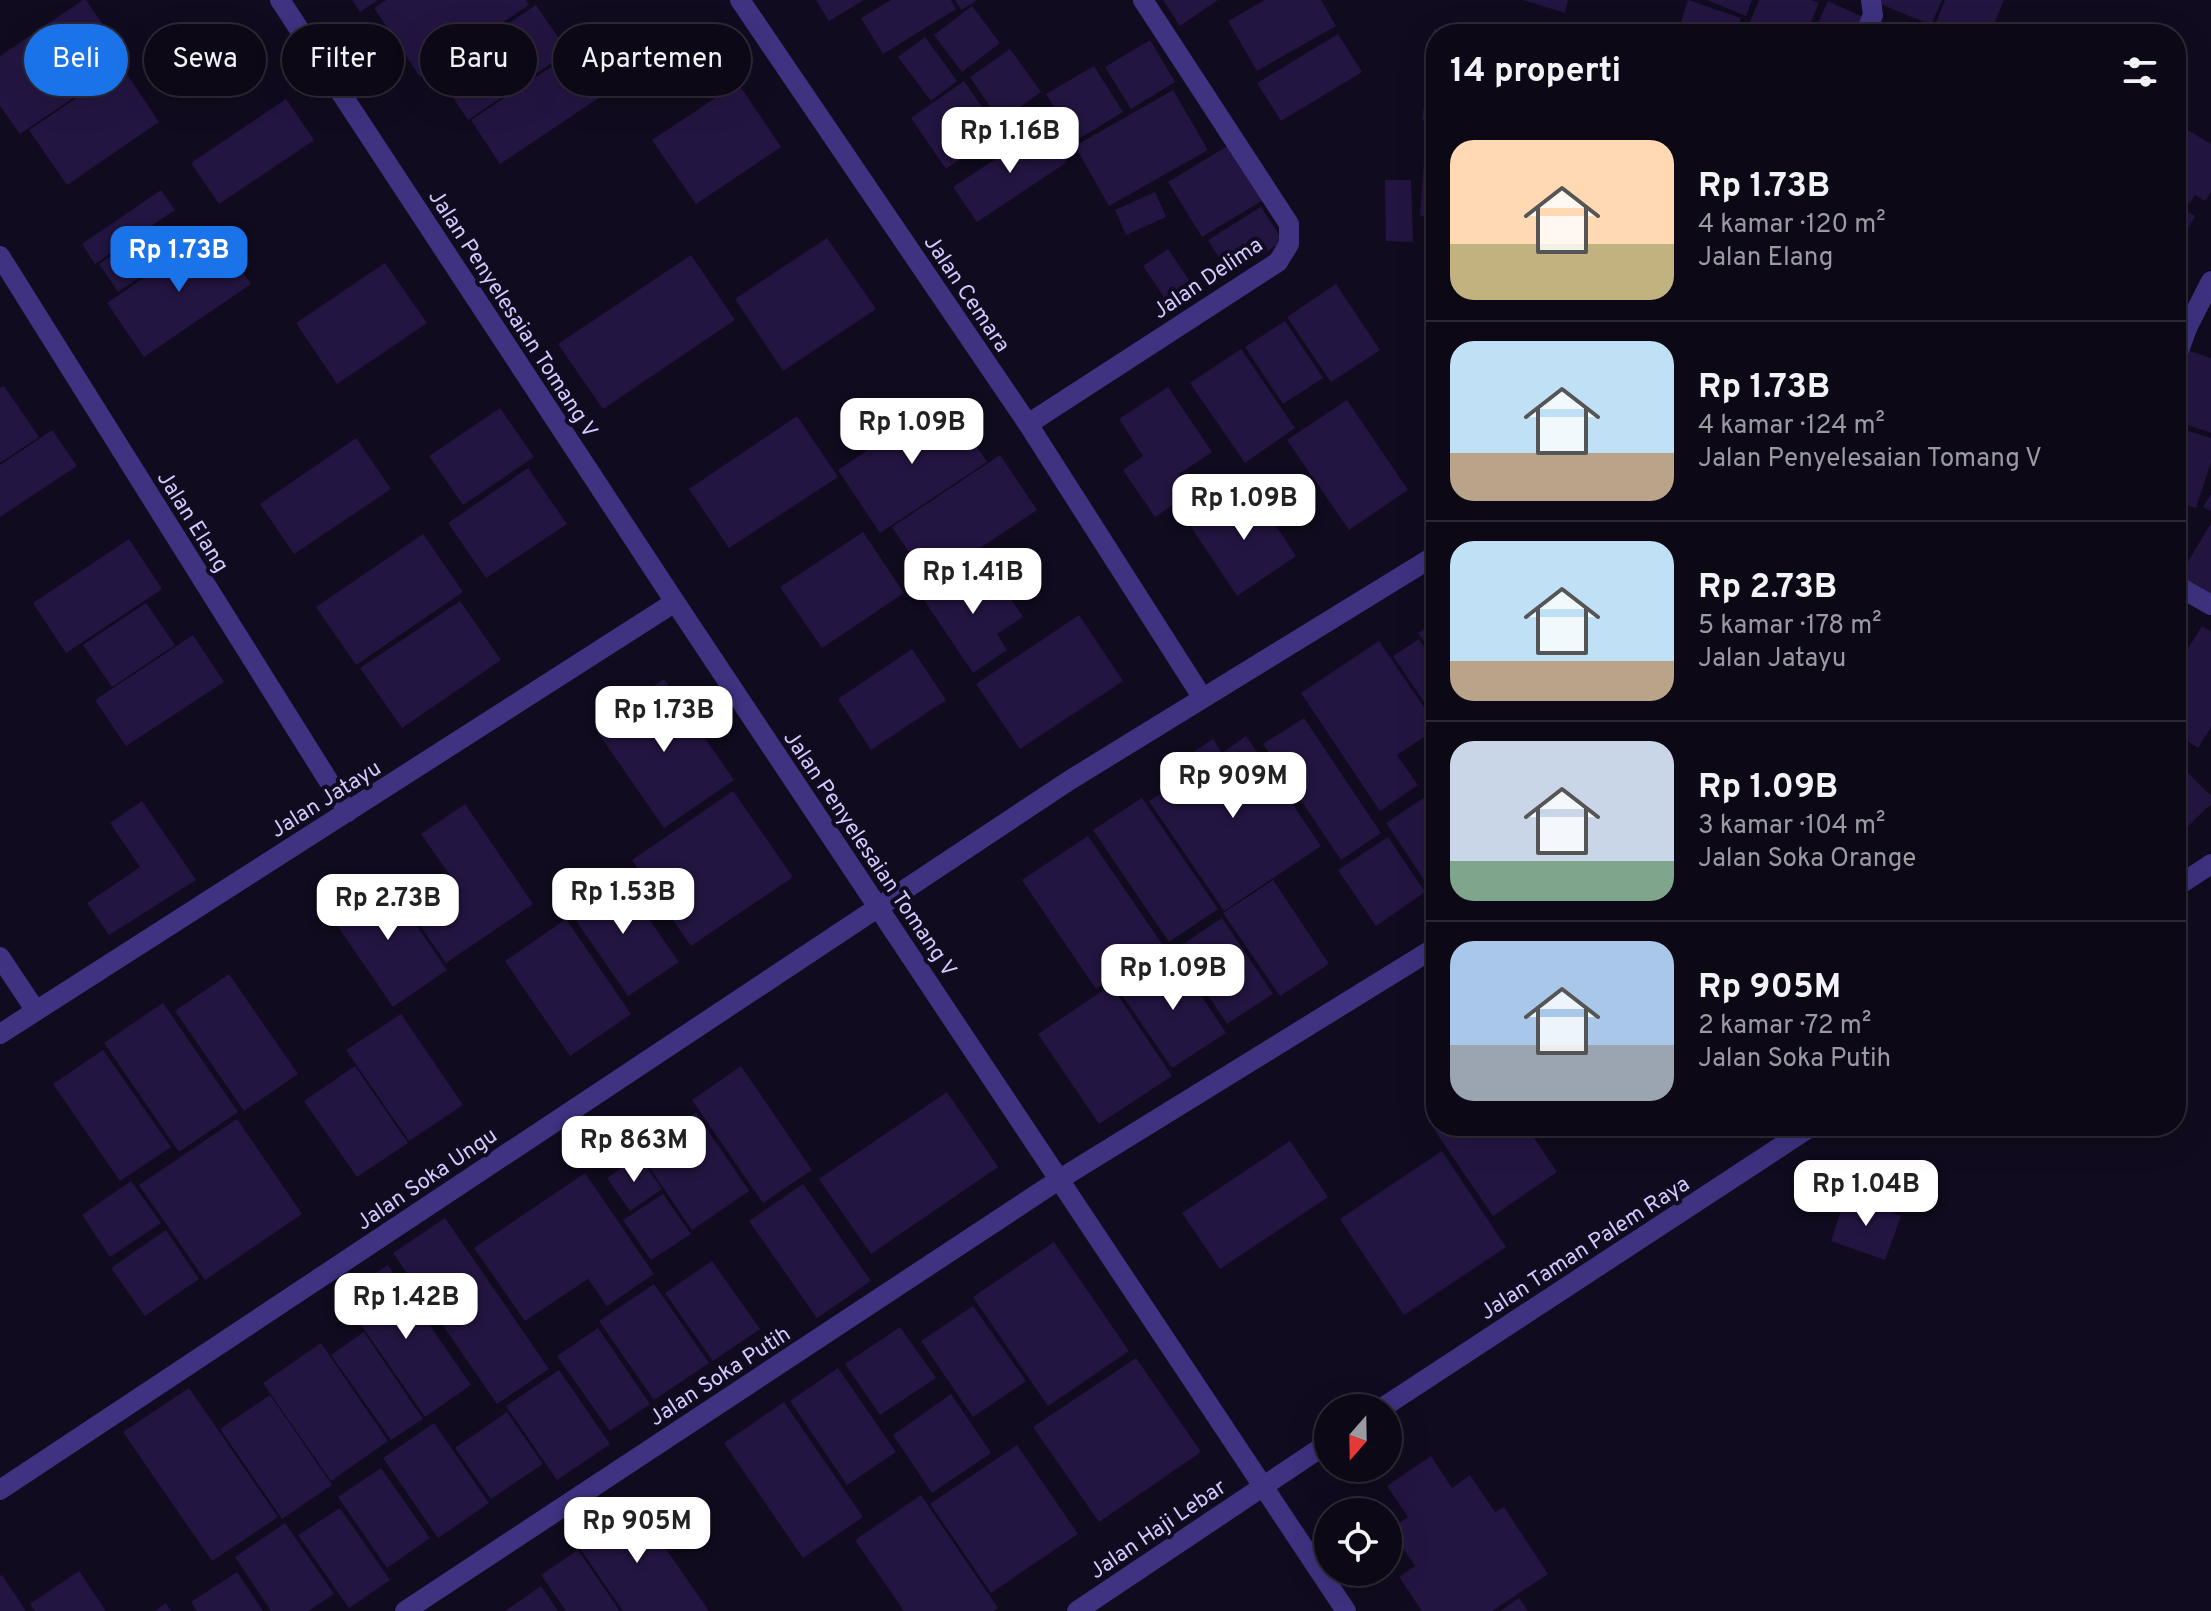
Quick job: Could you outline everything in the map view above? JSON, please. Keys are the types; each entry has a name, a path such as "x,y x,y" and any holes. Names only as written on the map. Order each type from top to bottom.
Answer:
{"street":[{"name":"Jalan Penyelesaian Tomang V","path":"280,0 675,602 1346,1611"},
{"name":"Jalan Cemara","path":"740,0 1028,424 1202,697"},
{"name":"Jalan Delima","path":"1028,424 1278,262 1289,244 1289,224 1143,0"},
{"path":"1869,24 1873,15 1871,0"},
{"name":"Jalan Elang","path":"0,256 348,812"},
{"path":"2186,322 2211,281"},
{"name":"Jalan Soka Ungu","path":"0,1490 1070,780 1426,561"},
{"path":"2186,591 2211,605"},
{"name":"Jalan Jatayu","path":"0,1034 675,602"},
{"path":"2186,880 2211,864"},
{"name":"Jalan Soka Putih","path":"405,1611 1060,1179 1426,953"},
{"path":"0,957 36,1011"},
{"name":"Jalan Taman Palem Raya","path":"1402,1395 1797,1136"},
{"path":"1264,1485 1314,1452"},
{"name":"Jalan Haji Lebar","path":"1077,1611 1264,1485"}],"building":[{"path":"86,0 103,24 47,24"},
{"path":"352,0 378,0 360,12"},
{"path":"386,0 526,0 529,5 500,24 420,24 420,77 404,53 404,24 385,24 374,8"},
{"path":"816,0 864,0 829,21"},
{"path":"891,0 951,0 956,9 883,54 861,18"},
{"path":"955,0 977,0 961,10"},
{"path":"1163,0 1218,0 1180,26"},
{"path":"1265,0 1321,0 1336,26 1257,71 1228,21"},
{"path":"1523,0 1568,0 1565,13"},
{"path":"1688,0 1741,18 1739,24 1680,24"},
{"path":"1707,0 1752,0 1746,16"},
{"path":"1759,0 1811,0 1819,3 1810,24 1749,24"},
{"path":"1880,0 1942,0 1931,24 1878,3"},
{"path":"1945,0 2004,0 1994,24 1935,24"},
{"path":"1828,1 1867,19 1865,24 1818,24"},
{"path":"536,5 553,30 553,62 537,73 537,24 508,24"},
{"path":"972,6 1000,43 962,72 934,35"},
{"path":"1338,34 1362,72 1281,121 1257,83"},
{"path":"925,37 957,81 931,101 898,57"},
{"path":"24,40 24,96 76,96 20,134 0,106 0,56"},
{"path":"1150,40 1175,82 1131,109 1105,67"},
{"path":"1010,49 1041,92 1000,121 970,77"},
{"path":"553,66 553,96 602,96 500,164 471,120 507,96 537,96 537,76"},
{"path":"1094,66 1123,112 1075,141 1046,94"},
{"path":"128,76 159,122 67,185 29,130 79,96 128,96"},
{"path":"964,81 999,132 946,169 911,118"},
{"path":"1426,89 1426,121 1422,120"},
{"path":"1173,90 1208,150 1109,206 1075,146"},
{"path":"452,96 503,96 468,120"},
{"path":"718,96 747,96 781,147 696,204 652,140"},
{"path":"286,99 314,140 219,204 191,163"},
{"path":"1044,127 1067,162 977,222 953,187"},
{"path":"2186,129 2211,144 2211,192 2205,201 2195,195 2190,203 2186,201"},
{"path":"1229,145 1263,200 1202,237 1168,182"},
{"path":"1425,147 1426,147 1426,216 1420,216"},
{"path":"1385,180 1411,180 1413,242 1386,241"},
{"path":"161,190 175,210 95,264 82,244"},
{"path":"1155,192 1166,217 1126,235 1115,210"},
{"path":"1261,207 1283,241 1230,275 1208,240"},
{"path":"2186,211 2195,216 2186,233"},
{"path":"153,228 172,256 118,292 99,264"},
{"path":"214,230 251,284 144,357 107,303"},
{"path":"827,238 876,309 783,371 735,299"},
{"path":"1168,249 1191,283 1166,300 1143,266"},
{"path":"691,255 735,320 603,409 558,344"},
{"path":"385,263 427,323 337,384 296,323"},
{"path":"1336,284 1380,350 1331,382 1287,317"},
{"path":"1285,321 1323,378 1283,404 1245,347"},
{"path":"1241,349 1295,428 1245,463 1190,383"},
{"path":"2187,350 2211,358 2211,433 2186,424"},
{"path":"4,386 39,437 0,463 0,388"},
{"path":"1168,387 1212,452 1179,474 1192,492 1155,517 1123,470 1143,456 1119,419"},
{"path":"945,399 987,462 880,533 838,470"},
{"path":"1347,400 1408,490 1349,530 1287,440"},
{"path":"500,408 534,457 463,505 429,456"},
{"path":"797,416 838,477 729,548 689,489"},
{"path":"52,430 77,466 0,517 0,465"},
{"path":"2186,430 2211,438 2211,462 2196,508 2186,505"},
{"path":"356,438 391,489 294,554 260,504"},
{"path":"1000,455 1037,510 929,582 892,527"},
{"path":"528,468 567,524 486,578 448,523"},
{"path":"1251,488 1296,556 1237,596 1191,527"},
{"path":"2211,494 2211,511 2203,507"},
{"path":"2211,523 2211,597 2186,581 2186,565"},
{"path":"863,532 904,593 822,648 780,587"},
{"path":"423,534 463,592 356,665 316,607"},
{"path":"129,539 162,589 66,653 33,603"},
{"path":"954,572 966,589 993,572 1023,617 997,634 1007,650 973,673 920,594"},
{"path":"460,601 501,660 402,728 360,668"},
{"path":"146,603 175,645 112,687 83,645"},
{"path":"1079,615 1123,681 1020,749 976,684"},
{"path":"2202,626 2211,632 2211,727 2198,748 2186,740 2186,651"},
{"path":"1426,628 1426,645 1418,633"},
{"path":"193,635 224,682 126,746 95,700"},
{"path":"1419,639 1426,650 1426,705 1393,656"},
{"path":"1379,641 1426,710 1426,736 1397,755 1418,785 1380,811 1301,693"},
{"path":"912,649 946,700 871,750 838,699"},
{"path":"664,679 734,780 664,828 594,727"},
{"path":"1304,718 1381,833 1341,860 1263,744"},
{"path":"1246,736 1321,846 1224,911 1149,801 1176,784 1166,770 1213,739 1222,753"},
{"path":"2186,771 2211,796 2211,804 2186,828"},
{"path":"733,791 793,877 691,946 632,860"},
{"path":"1426,796 1426,883 1386,823"},
{"path":"1142,798 1218,909 1169,942 1093,830"},
{"path":"142,801 196,880 109,935 87,903 140,867 110,823"},
{"path":"465,804 533,904 446,963 417,921 461,891 421,834"},
{"path":"1088,836 1162,944 1096,989 1022,880"},
{"path":"1388,837 1425,892 1376,926 1338,870"},
{"path":"618,875 679,962 628,996 568,909"},
{"path":"384,878 447,970 393,1007 330,915"},
{"path":"1273,880 1329,964 1280,996 1223,913"},
{"path":"1222,918 1273,994 1227,1024 1177,948"},
{"path":"566,919 631,1014 570,1056 505,961"},
{"path":"1174,955 1226,1033 1172,1068 1119,991"},
{"path":"229,974 298,1074 244,1111 175,1011"},
{"path":"1111,985 1172,1076 1099,1124 1038,1034"},
{"path":"163,1003 238,1112 179,1152 104,1043"},
{"path":"401,1014 463,1105 409,1141 346,1050"},
{"path":"103,1050 171,1147 120,1181 53,1084"},
{"path":"355,1066 408,1143 357,1177 304,1101"},
{"path":"741,1066 812,1170 763,1203 692,1100"},
{"path":"947,1092 998,1167 871,1254 819,1179"},
{"path":"696,1113 749,1191 692,1230 639,1152"},
{"path":"237,1119 302,1214 205,1280 139,1185"},
{"path":"1438,1136 1533,1136 1557,1172 1493,1216"},
{"path":"1290,1141 1328,1197 1220,1269 1182,1213"},
{"path":"1442,1151 1506,1247 1404,1315 1340,1219"},
{"path":"639,1156 662,1189 630,1211 607,1178"},
{"path":"585,1173 654,1274 607,1306 588,1279 525,1321 474,1248"},
{"path":"131,1181 161,1223 110,1257 82,1215"},
{"path":"803,1184 871,1281 817,1318 749,1221"},
{"path":"663,1194 691,1234 651,1260 623,1220"},
{"path":"1846,1196 1901,1216 1885,1260 1831,1241"},
{"path":"445,1218 549,1369 497,1404 393,1253"},
{"path":"166,1230 199,1279 145,1316 111,1268"},
{"path":"1054,1242 1129,1351 1048,1406 973,1297"},
{"path":"712,1261 760,1329 713,1361 665,1293"},
{"path":"388,1265 471,1385 425,1417 341,1296"},
{"path":"654,1284 709,1363 654,1400 599,1321"},
{"path":"973,1306 1026,1381 973,1417 921,1341"},
{"path":"900,1327 936,1378 880,1415 845,1364"},
{"path":"598,1328 650,1404 610,1431 557,1356"},
{"path":"364,1332 423,1419 391,1440 331,1355"},
{"path":"321,1343 388,1441 331,1481 263,1383"},
{"path":"1136,1358 1201,1452 1099,1522 1033,1427"},
{"path":"838,1368 896,1452 847,1485 790,1401"},
{"path":"559,1370 610,1444 557,1480 506,1406"},
{"path":"189,1388 278,1517 212,1561 123,1432"},
{"path":"951,1394 991,1453 932,1493 893,1435"},
{"path":"270,1395 332,1485 282,1519 220,1429"},
{"path":"784,1402 863,1517 803,1558 724,1443"},
{"path":"507,1412 543,1464 491,1499 455,1448"},
{"path":"434,1423 489,1503 438,1538 383,1458"},
{"path":"1017,1445 1078,1534 991,1593 930,1504"},
{"path":"1431,1456 1452,1488 1470,1475 1495,1512 1504,1507 1548,1574 1492,1611 1422,1611 1402,1581 1402,1575 1415,1566 1402,1547 1402,1521 1408,1517 1402,1508 1402,1498 1395,1498 1387,1486 1402,1482 1402,1476"},
{"path":"381,1468 430,1538 387,1568 338,1497"},
{"path":"921,1495 998,1608 994,1611 904,1611 855,1540"},
{"path":"632,1500 709,1611 623,1611 574,1540"},
{"path":"340,1508 390,1580 349,1608 298,1535"},
{"path":"285,1523 334,1594 308,1611 271,1611 235,1557"},
{"path":"578,1550 620,1611 566,1611 541,1575"},
{"path":"79,1571 106,1611 35,1611 30,1604"},
{"path":"237,1572 263,1611 197,1611 191,1602"},
{"path":"2,1575 26,1611 0,1611"},
{"path":"541,1586 558,1611 505,1611"},
{"path":"1519,1598 1528,1611 1500,1611"},
{"path":"166,1603 171,1611 155,1611"}]}
